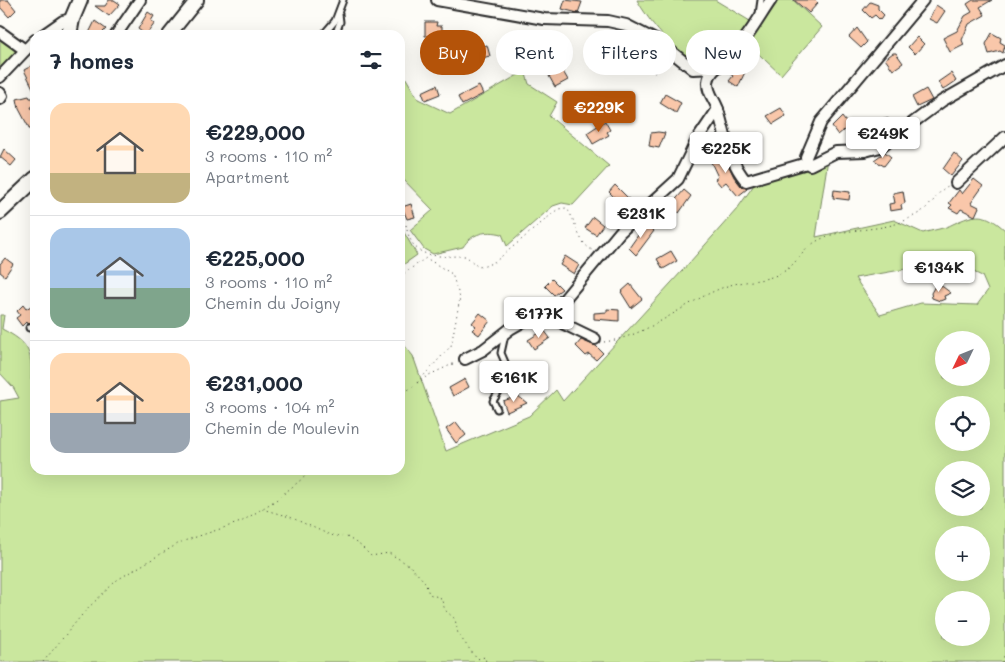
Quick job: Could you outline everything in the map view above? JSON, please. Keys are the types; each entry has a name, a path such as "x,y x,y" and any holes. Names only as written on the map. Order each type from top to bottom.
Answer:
{"main road":[{"path":"70,30 72,19 80,0"},
{"path":"0,212 30,184"}],"street":[{"path":"119,30 140,0"},
{"path":"173,30 197,0"},
{"path":"437,0 550,20 608,21 626,26 659,42 686,63"},
{"path":"751,30 771,0"},
{"path":"807,164 806,157 821,122 923,0"},
{"path":"50,30 63,21 72,19"},
{"path":"0,32 25,50"},
{"path":"0,77 30,45"},
{"path":"711,75 708,81 710,94 718,109 730,157 746,181 807,164 810,165 836,152 865,151 880,147 942,100 1005,66"},
{"path":"0,93 2,96 0,99"},
{"path":"465,359 483,350 506,332 530,318 553,313 620,232 678,179 697,140 718,109"},
{"path":"956,183 1005,138"},
{"path":"553,313 564,324 595,339"}],"lane":[{"path":"326,30 338,13 343,0"},
{"path":"759,18 761,0"},
{"path":"337,30 340,22 338,13"},
{"path":"497,409 493,401 510,374 501,354 506,332"}],"path":[{"path":"595,339 604,342 628,338 658,324 689,304 729,286 781,274 794,265 818,240 834,234 862,231 907,220 928,206 944,188 956,183"},
{"path":"406,225 407,233 414,246 422,254 466,256 478,267 486,266 496,261 558,209 566,208 572,214 581,240 588,248 601,256"},
{"path":"405,273 426,258 452,274 460,298 451,346 415,385"},
{"path":"405,392 429,375 465,359"},
{"path":"43,662 86,610 117,580 181,542 231,527 262,508 306,475"},
{"path":"262,508 290,516 330,535 347,537 361,546 371,556 389,553 409,565 425,582 429,594 441,598 445,610 455,619 458,634 472,654 477,658 485,657 486,662"},
{"path":"1002,662 1005,653"}],"green space":[{"path":"637,0 715,0 750,21 743,30 686,30 686,55 676,48 676,30 658,30"},
{"path":"774,0 793,0 822,27 781,75 760,55 760,30 754,30"},
{"path":"0,36 21,51 0,82"},
{"path":"518,75 526,75 529,84 557,102 549,116 609,166 573,205 562,203 553,206 507,246 502,234 490,232 471,238 463,247 433,254 424,249 410,230 433,210 405,181 405,77 418,99 450,114"},
{"path":"828,159 816,237 894,220 923,233 946,227 974,216 986,217 1005,230 1005,662 0,662 0,401 19,398 13,387 0,373 0,315 4,315 2,329 23,344 30,358 30,475 405,475 405,346 413,356 446,451 529,416 556,390 563,401 737,209 756,182","holes":["930,261 965,268 982,276 988,290 977,305 921,303 880,315 855,278 912,268"]},
{"path":"405,234 417,255 405,263"}],"building":[{"path":"0,0 8,0 16,10 9,17 0,7"},
{"path":"109,0 114,0 120,4 109,16 95,6 105,6"},
{"path":"565,0 582,2 578,13 562,9"},
{"path":"794,0 815,0 818,3 809,13"},
{"path":"973,0 992,0 980,7 985,15 969,24 962,40 964,45 950,52 943,38 957,31 965,16 972,12 967,4"},
{"path":"870,2 878,5 878,9 884,15 880,20 875,15 871,18 863,10"},
{"path":"936,5 945,11 937,23 929,19"},
{"path":"148,12 154,16 151,21 155,23 150,30 138,29"},
{"path":"95,21 106,29 105,30 90,30"},
{"path":"425,22 437,22 436,26 442,26 442,30 425,30"},
{"path":"857,28 867,42 861,48 849,37"},
{"path":"992,33 1001,38 1000,42 1005,45 1003,53 1000,51 989,54 986,44"},
{"path":"917,37 924,44 915,54 908,47"},
{"path":"486,45 490,56 486,57"},
{"path":"896,53 903,63 893,70 885,59"},
{"path":"30,67 30,82 24,70"},
{"path":"951,73 956,81 943,90 938,82"},
{"path":"565,75 568,80 555,87 549,76"},
{"path":"732,75 744,75 738,87 729,81 733,76"},
{"path":"437,85 440,94 425,100 422,92"},
{"path":"479,86 483,94 462,105 458,97"},
{"path":"926,89 932,100 917,107 912,97"},
{"path":"665,94 681,103 676,113 660,103"},
{"path":"29,96 30,98 30,130 19,109 17,99"},
{"path":"781,108 786,116 773,124 767,116"},
{"path":"842,117 849,126 838,135 832,127"},
{"path":"884,118 889,119 894,127 889,131 887,129 877,138 870,130"},
{"path":"605,121 610,130 607,132 609,135 593,144 587,133"},
{"path":"651,133 665,133 659,148 649,146"},
{"path":"4,149 16,160 11,166 0,157"},
{"path":"885,152 891,157 884,166 874,160"},
{"path":"723,153 734,177 741,186 747,189 738,196 726,182 721,186 715,179 718,177 710,160"},
{"path":"954,153 963,161 951,176 943,169"},
{"path":"974,179 983,186 971,203 979,207 975,216 961,209 958,213 949,208 952,205 949,203 959,190 962,194"},
{"path":"615,185 632,202 626,209 609,192"},
{"path":"684,190 691,196 679,213 671,205"},
{"path":"834,190 850,192 849,200 833,198"},
{"path":"903,191 905,203 901,205 902,209 890,211 889,204 895,203 893,193"},
{"path":"411,204 415,217 407,219 405,206"},
{"path":"593,217 603,225 596,235 585,228"},
{"path":"646,224 654,231 636,255 629,248"},
{"path":"671,251 677,261 663,269 657,259"},
{"path":"565,256 579,265 574,274 560,265"},
{"path":"5,258 13,264 5,276 0,272 0,264"},
{"path":"552,279 562,289 554,295 545,286"},
{"path":"630,284 642,299 631,308 621,292"},
{"path":"939,284 951,293 944,296 945,299 940,301 932,298 931,293 935,286"},
{"path":"23,305 26,309 30,307 30,323 27,324 26,322 22,326 16,318 20,315 17,311"},
{"path":"607,309 619,310 619,321 594,319 594,313 607,312"},
{"path":"480,313 490,321 479,335 472,330 476,326 472,323"},
{"path":"544,330 550,338 534,349 528,340"},
{"path":"581,340 596,346 603,353 596,360 589,354 586,356 576,346"},
{"path":"465,379 469,387 453,396 449,388"},
{"path":"518,396 527,403 507,412 503,401"},
{"path":"456,422 466,435 456,443 446,429"}]}
